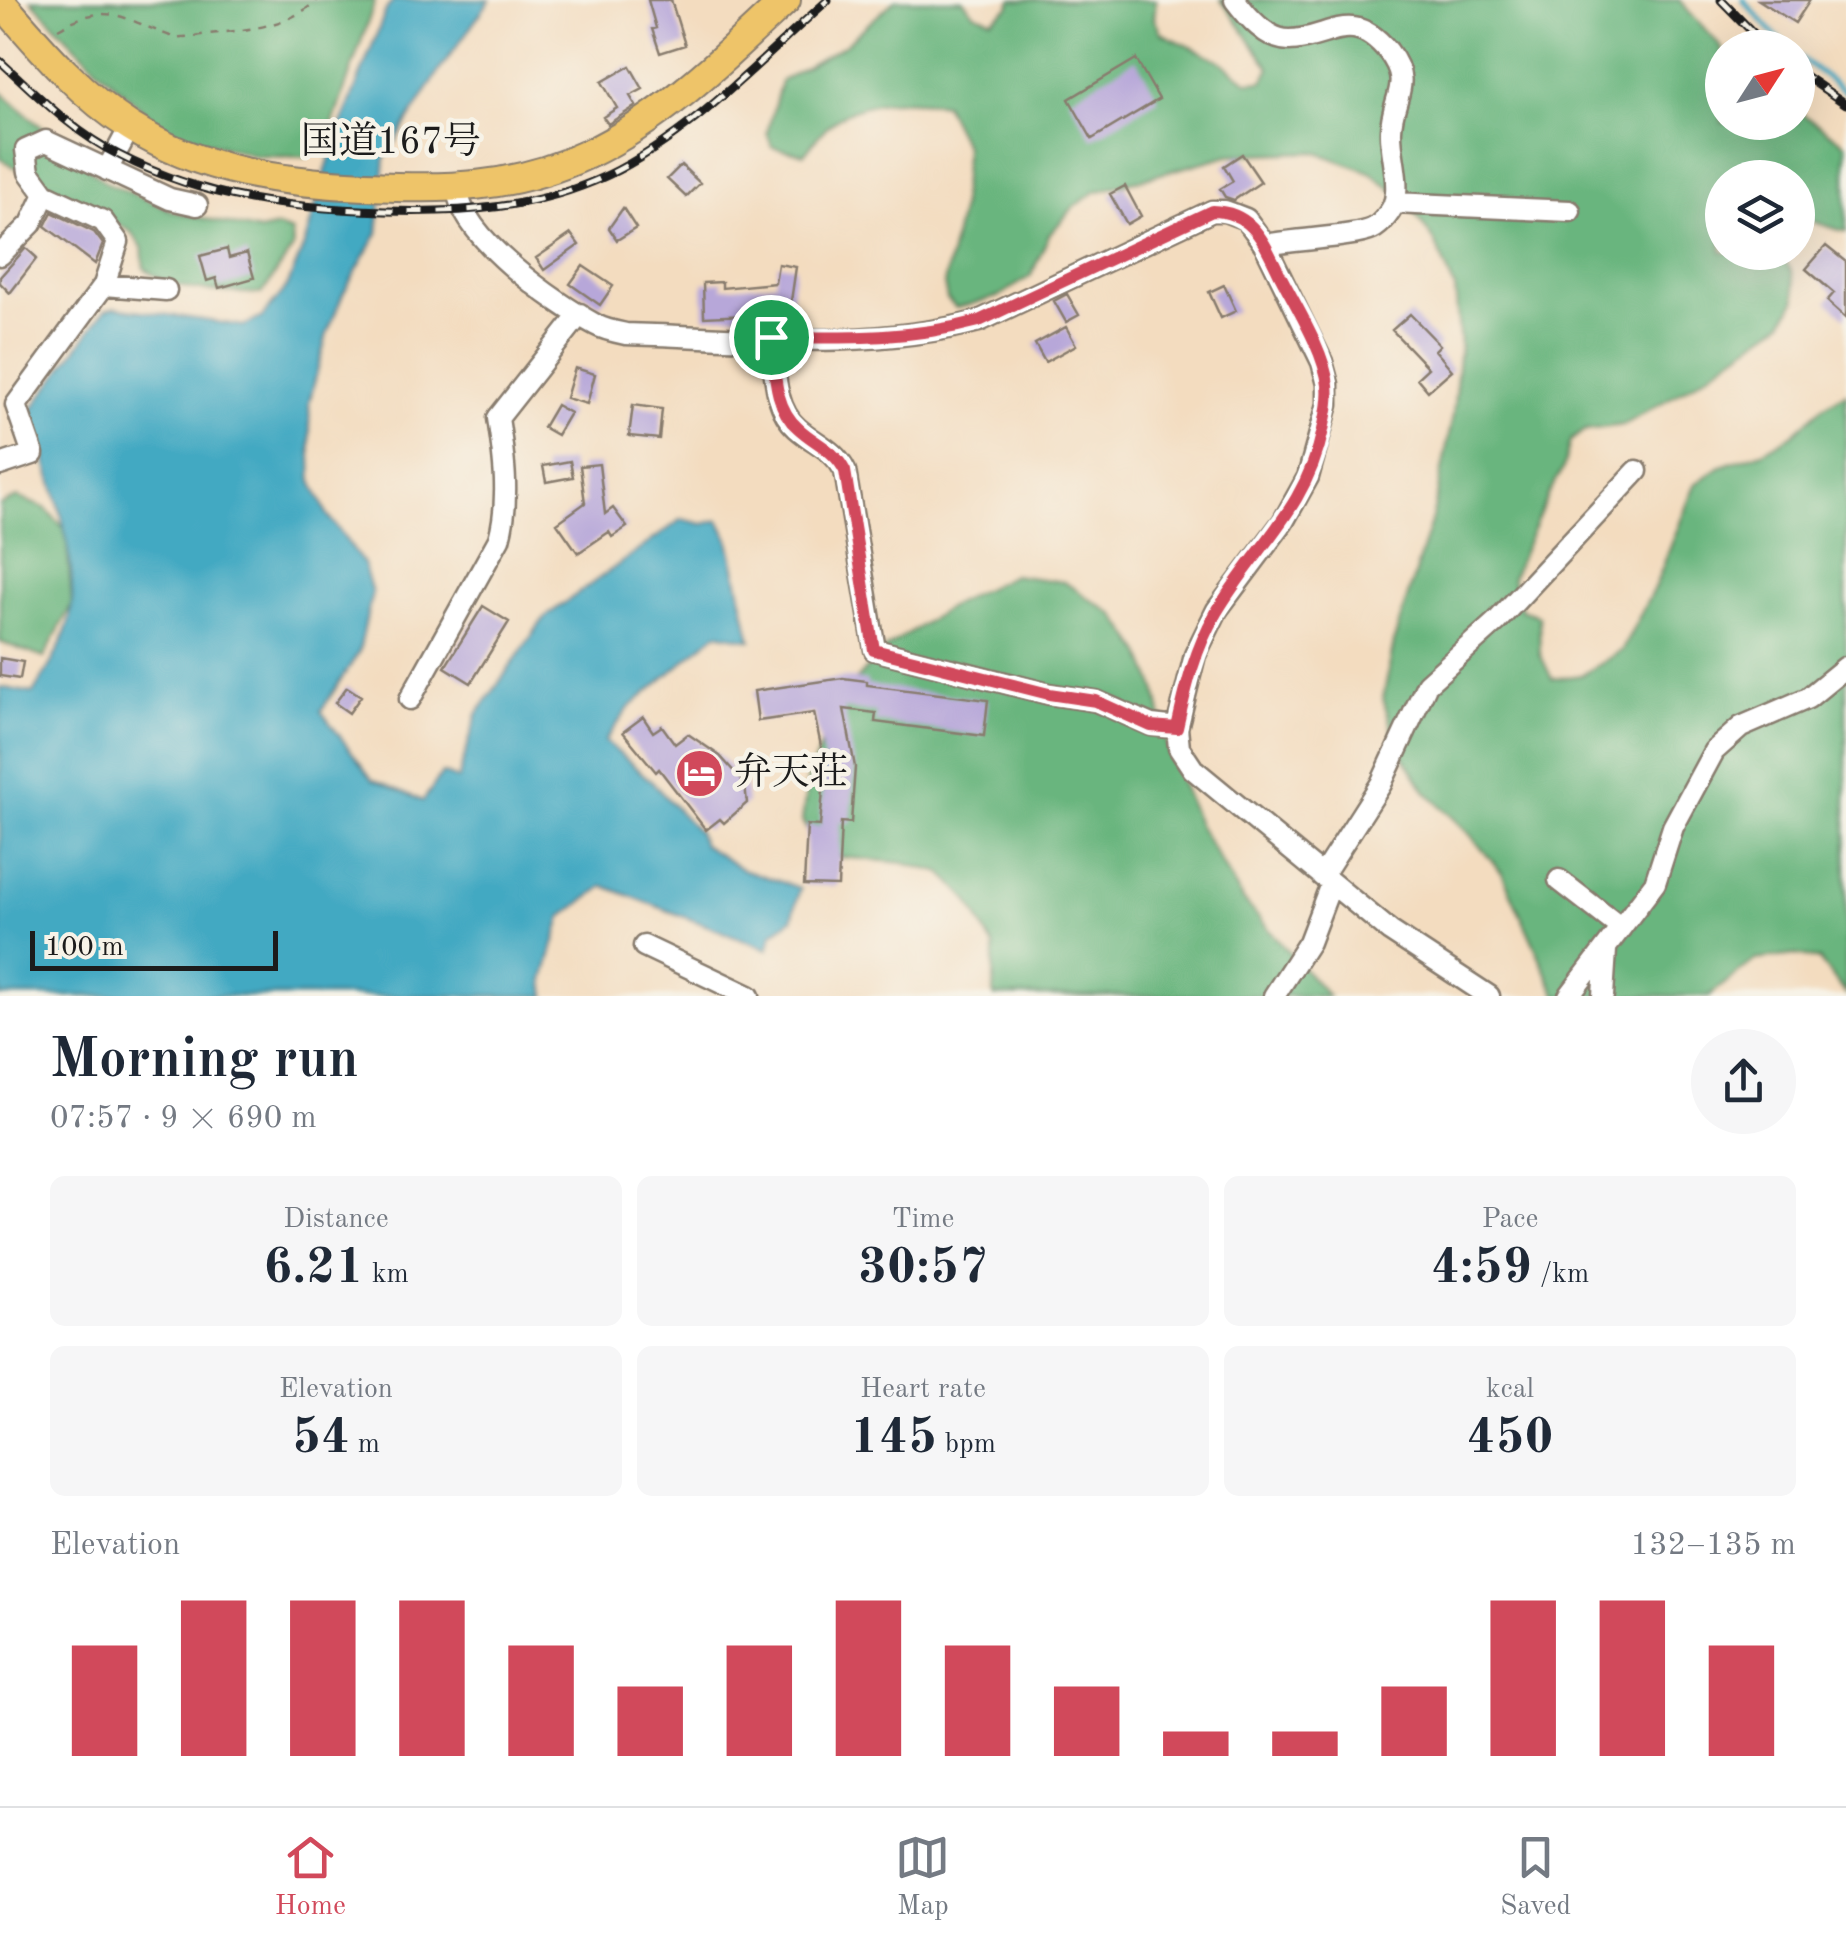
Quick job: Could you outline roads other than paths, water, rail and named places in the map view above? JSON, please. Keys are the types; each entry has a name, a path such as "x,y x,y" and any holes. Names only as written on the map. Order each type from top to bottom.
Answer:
{"highway":[{"name":"国道167号","path":"0,0 87,94 130,127 186,157 247,174 297,182 457,189 534,175 588,154 644,122 707,73 786,0"}],"street":[{"path":"1235,0 1248,17 1278,38 1290,40 1328,30 1356,28 1388,51 1401,74 1403,88 1391,128 1394,203 1370,231 1265,244"},
{"path":"108,170 130,127"},
{"path":"0,465 33,454 16,405 104,285 118,242 103,220 45,194 29,172 26,150 46,140 170,199 198,205"},
{"path":"457,189 465,212 514,269 599,328 626,334 886,339 938,332 979,321 1212,211 1246,219 1265,244 1322,362 1328,404 1308,477 1283,522 1218,610 1195,655 1177,728 1179,748 1193,770 1326,880 1390,931 1489,996"},
{"path":"0,255 31,224 45,194"},
{"path":"1394,203 1570,211"},
{"path":"104,285 166,290"},
{"path":"410,699 499,539 504,522 504,458 498,418 580,314"},
{"path":"771,337 780,406 795,427 837,456 845,471 874,650 1049,694 1096,701 1151,726 1177,728"},
{"path":"1274,996 1309,942 1326,880 1382,784 1427,684 1497,621 1638,471"},
{"path":"1570,996 1655,883 1673,827 1714,751 1742,728 1808,698 1846,667"},
{"path":"1560,880 1621,928"},
{"path":"644,946 749,996"},
{"path":"1602,996 1606,948"}],"water":[{"path":"393,0 490,0 437,74 385,159 378,233 343,294 327,334 309,403 312,481 327,514 363,563 372,593 359,652 321,711 372,779 423,801 442,773 458,779 477,714 545,617 682,519 703,524 719,520 729,540 751,640 717,633 629,708 605,741 649,779 698,832 703,845 742,869 800,888 792,919 773,933 768,949 604,886 562,917 544,980 546,996 0,996 0,687 33,693 64,637 72,601 64,529 30,412 105,310 115,307 244,326 262,317 287,287 305,243 333,146"}],"waterway":[{"path":"1743,0 1770,30"},
{"path":"1815,69 1846,92"}],"railway":[{"path":"0,61 87,136 119,155 184,182 281,204 349,210 471,209 554,195 608,175 638,158 696,118 828,0"},
{"path":"1721,0 1750,30"},
{"path":"1815,83 1846,104"}],"place":[{"name":"弁天荘","path":"699,774"}]}
